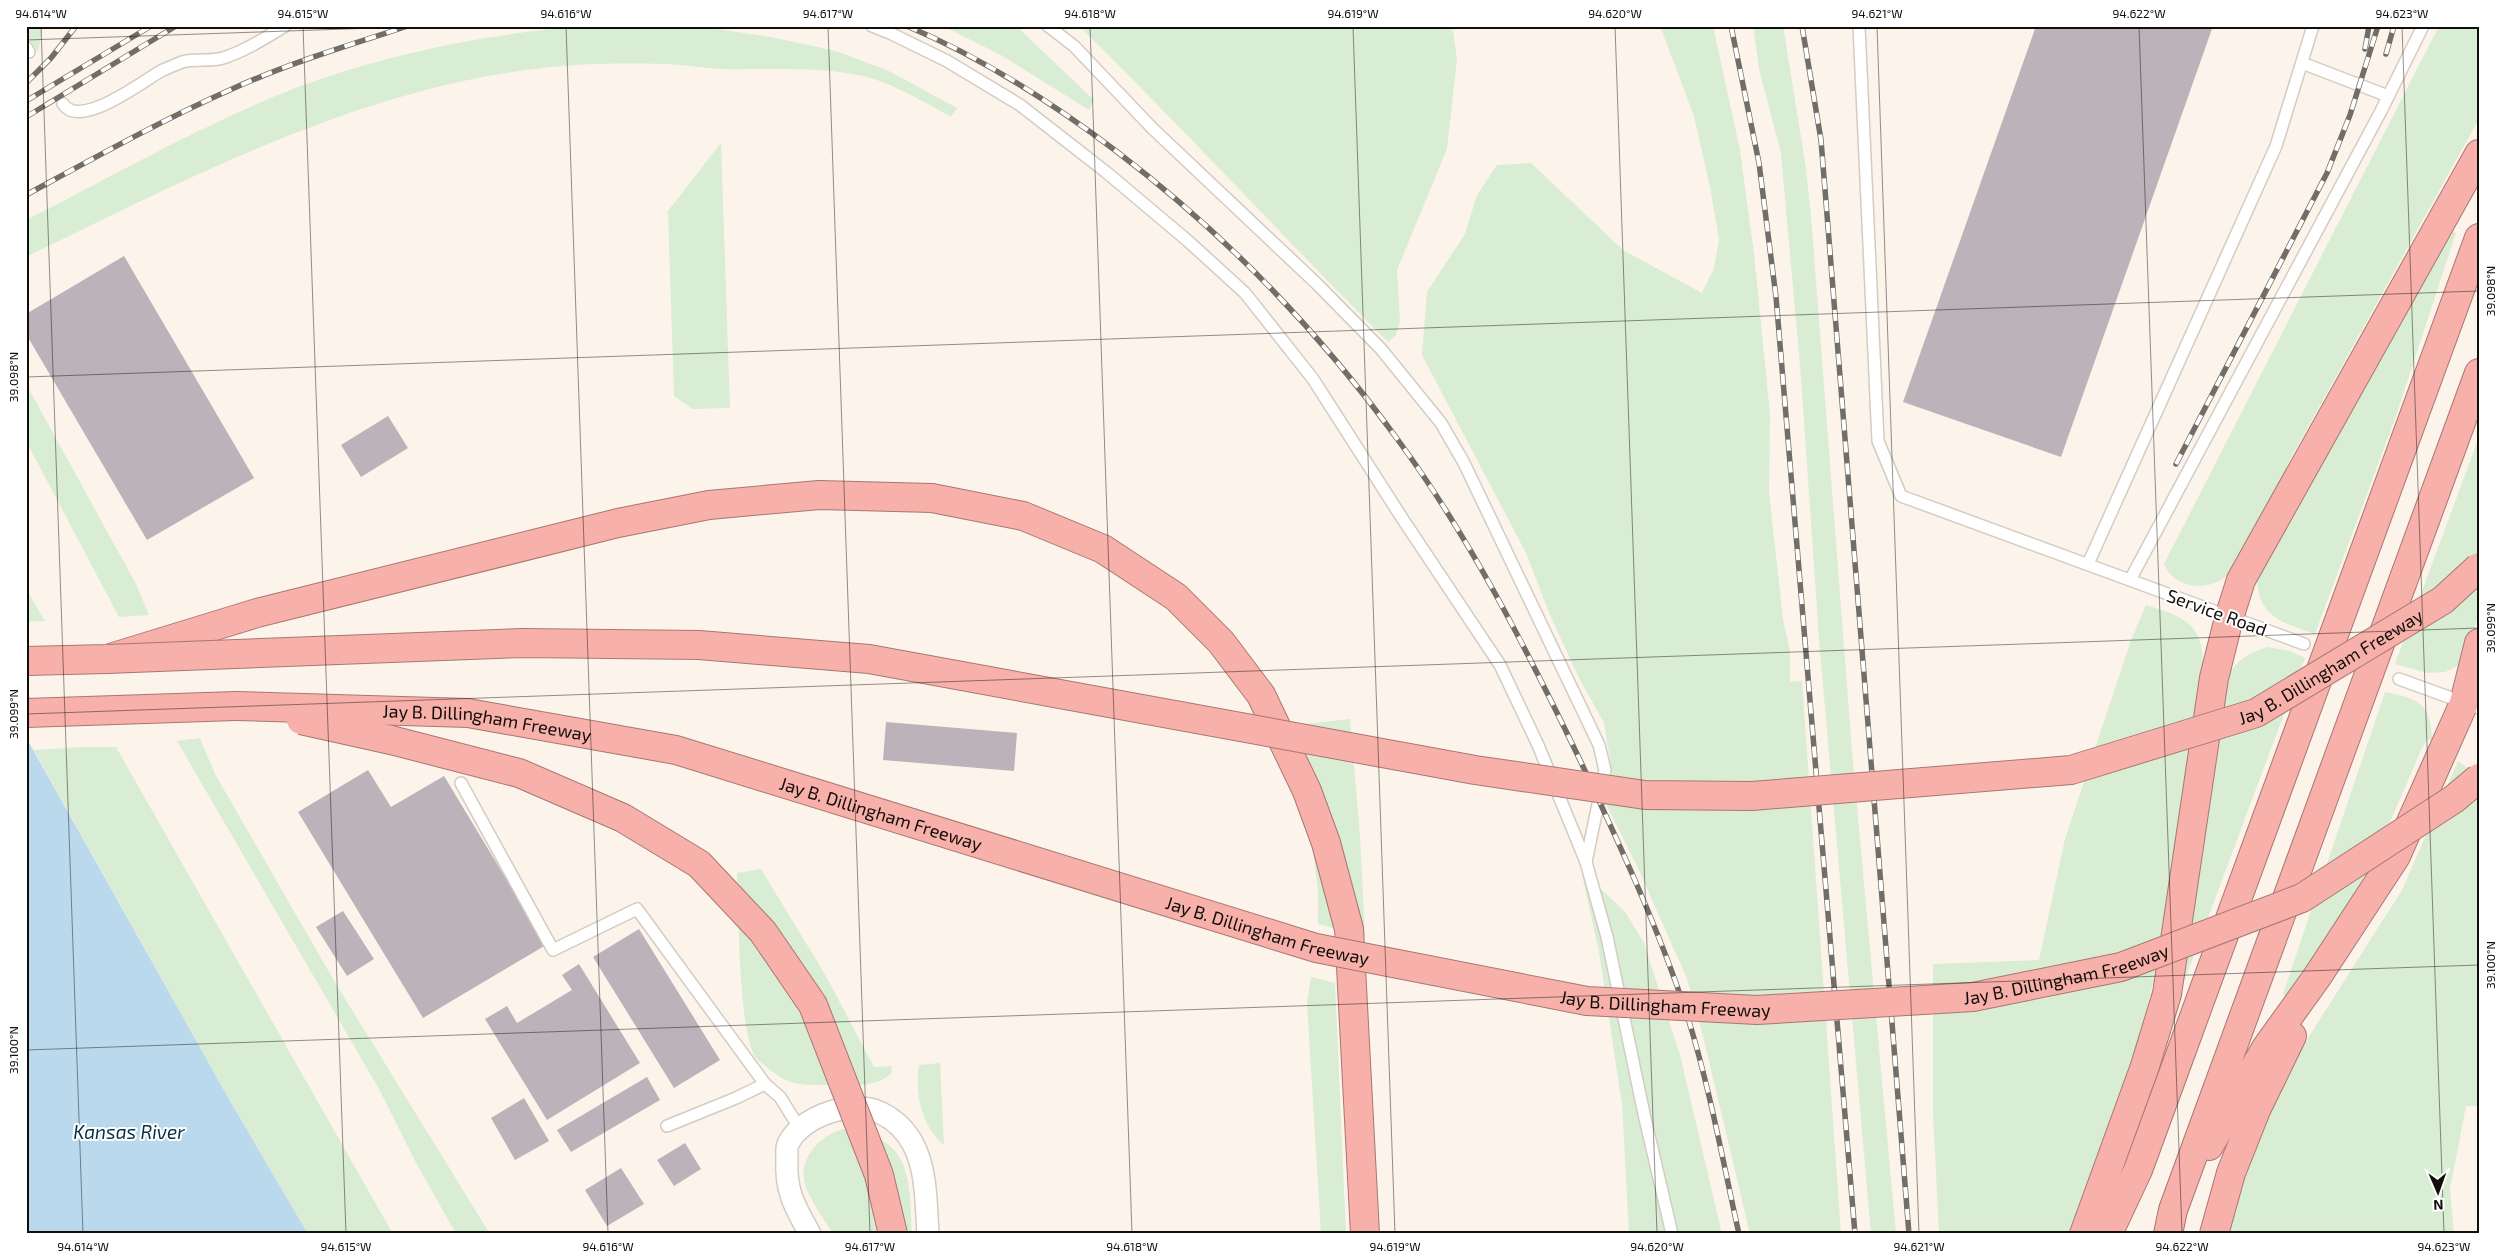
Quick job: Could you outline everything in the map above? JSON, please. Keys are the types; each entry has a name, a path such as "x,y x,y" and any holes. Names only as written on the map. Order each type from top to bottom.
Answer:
{"highway":[{"path":"2084,1234 2145,1066 2167,994 2214,678 2228,618 2241,580 2479,154"},
{"path":"2108,1234 2138,1170 2479,238"},
{"path":"2170,1222 2479,373"},
{"path":"107,659 257,613 618,523 709,505 819,496 932,498 1023,516 1103,548 1176,597 1221,642 1261,695 1307,791 1326,843 1349,929 1365,1234"},
{"name":"Jay B. Dillingham Freeway","path":"26,661 523,643 699,645 870,659 1474,770 1645,795 1752,796 2071,770 2256,713 2443,600 2479,567"},
{"path":"2170,1222 2266,1048 2317,977 2396,856 2471,705 2479,643"},
{"path":"236,706 391,740 519,773 623,818 699,864 763,932 813,1005 879,1175 893,1234"},
{"name":"Jay B. Dillingham Freeway","path":"26,712 236,706 468,713 676,750 1316,948 1587,1001 1757,1010 1974,997 2121,967 2302,898 2454,799 2479,778"},
{"path":"2214,1234 2231,1173 2256,1110 2300,1019 2317,977"},
{"path":"2123,1234 2138,1170"}],"street":[{"path":"810,1234 789,1196 786,1171 788,1145 800,1129 815,1118 833,1111 861,1109 880,1112 900,1125 914,1144 922,1165 928,1234"}],"lane":[{"path":"63,104 71,111 80,112 101,106 135,88 161,71 183,62 224,58 243,50 285,26"},
{"path":"872,26 947,61 1020,105 1129,190 1188,240 1245,293 1313,379 1500,665 1538,745 1586,862 1607,936 1644,1114 1672,1234"},
{"path":"1048,26 1074,46 1152,128 1323,290 1381,349 1441,423 1464,463 1599,745 1605,770 1586,862"},
{"name":"Service Road","path":"1859,26 1878,441 1901,496 2088,564 2228,618 2304,644"},
{"path":"2088,564 2276,146 2313,26"},
{"path":"2130,580 2388,96 2423,26"},
{"path":"2302,63 2388,96"},
{"path":"2399,679 2471,705"},
{"path":"461,783 553,950 637,909 765,1084 780,1097 800,1129"},
{"path":"667,1126 765,1084"}],"green space":[{"path":"26,26 43,26 38,52 26,35"},
{"path":"586,26 704,27 771,37 836,51 889,71 957,108 951,117 884,83 863,76 828,71 722,69 636,63 551,67 482,77 414,93 347,114 281,139 216,166 26,257 26,220 223,119 264,101 345,71 434,48 525,32"},
{"path":"943,26 1016,26 1094,100 1089,110 999,54"},
{"path":"1079,26 1449,26 1453,31 1457,60 1447,149 1397,270 1400,321 1396,335 1388,342"},
{"path":"1660,26 1713,26 1740,150 1754,254 1770,414 1769,492 1783,619 1790,651 1790,682 1802,681 1841,1234 1750,1234 1703,1036 1686,976 1636,864 1605,802 1612,772 1604,723 1579,678 1550,615 1526,553 1422,355 1427,292 1465,234 1477,195 1497,165 1531,163 1623,250 1702,293 1714,268 1719,239 1710,187 1694,116"},
{"path":"1753,26 1783,26 1806,168 1852,751 1896,1234 1871,1234 1819,639 1801,377 1781,153 1759,69"},
{"path":"2439,26 2479,26 2479,119 2293,454 2236,567 2224,578 2208,585 2190,585 2182,582 2168,572 2164,564"},
{"path":"721,143 730,408 693,409 674,396 668,211"},
{"path":"2449,230 2456,233 2396,416 2315,634 2284,622 2268,611 2259,593 2257,580"},
{"path":"26,384 136,584 149,615 119,617 26,441"},
{"path":"2479,437 2479,612 2471,643 2464,660 2459,665 2445,672 2427,673 2395,664"},
{"path":"26,589 45,621 26,622"},
{"path":"2146,605 2181,618 2189,624 2200,641 2203,668 2180,839 2166,924 2147,1008 2130,1065 2068,1234 1939,1234 1933,1113 1933,964 2039,960 2065,839 2131,640"},
{"path":"2268,647 2290,651 2305,658 2169,1022 2228,677 2239,661 2255,651"},
{"path":"2385,692 2406,697 2420,704 2429,717 2432,739 2427,740 2422,748 2369,871 2352,901 2287,997 2283,994"},
{"path":"1350,719 1360,836 1365,937 1318,924 1318,889 1296,725"},
{"path":"200,738 215,774 336,984 490,1234 456,1234 414,1159 379,1089 177,741"},
{"path":"116,747 393,1234 308,1234 230,1101 34,750"},
{"path":"2458,761 2479,776 2479,1106 2466,1106 2450,1189 2454,1233 2219,1234 2287,1071 2402,890"},
{"path":"761,869 826,976 874,1067 892,1066 891,1074 884,1079 860,1085 794,1083 775,1074 756,1058 750,1044 743,998 737,873"},
{"path":"1581,870 1625,912 1644,943 1680,1055 1722,1234 1629,1234 1622,1104 1599,952"},
{"path":"1311,977 1335,983 1346,1234 1321,1234 1307,1002"},
{"path":"940,1063 944,1145 936,1138 925,1119 921,1109 918,1086 919,1065"},
{"path":"843,1129 865,1133 882,1140 894,1150 902,1163 907,1178 912,1234 833,1234 806,1187 804,1167 812,1150 819,1143 834,1132"}],"water":[{"name":"Kansas River","path":"26,737 230,1101 308,1234 26,1234"}],"building":[{"path":"2036,26 2213,26 2061,457 1903,402"},
{"path":"124,256 254,478 147,540 26,334 26,314"},
{"path":"388,416 408,448 361,477 341,445"},
{"path":"886,722 1017,733 1014,771 883,760"},
{"path":"368,770 391,807 444,776 546,945 423,1018 298,812"},
{"path":"343,911 374,959 347,976 316,927"},
{"path":"639,929 720,1060 674,1088 593,957"},
{"path":"579,964 640,1063 547,1120 485,1019 507,1006 517,1023 572,990 562,975"},
{"path":"647,1077 660,1100 571,1152 557,1130"},
{"path":"524,1098 549,1141 515,1160 491,1118"},
{"path":"685,1143 701,1169 674,1186 657,1160"},
{"path":"621,1168 644,1204 607,1226 585,1190"}],"railway":[{"path":"26,83 51,58 76,26"},
{"path":"26,101 151,26"},
{"path":"26,117 176,26"},
{"path":"26,195 154,126 232,89 341,47 408,26"},
{"path":"907,26 963,52 1016,82 1067,115 1156,182 1194,215 1232,249 1302,322 1367,399 1424,477 1496,594 1579,758 1651,919 1677,985 1696,1045 1710,1099 1739,1234"},
{"path":"1731,26 1759,163 1776,297 1855,1234"},
{"path":"1802,26 1821,140 1909,1234"},
{"path":"2365,49 2369,26"},
{"path":"2176,464 2327,173 2350,115 2378,26"},
{"path":"2386,54 2394,26"}]}
